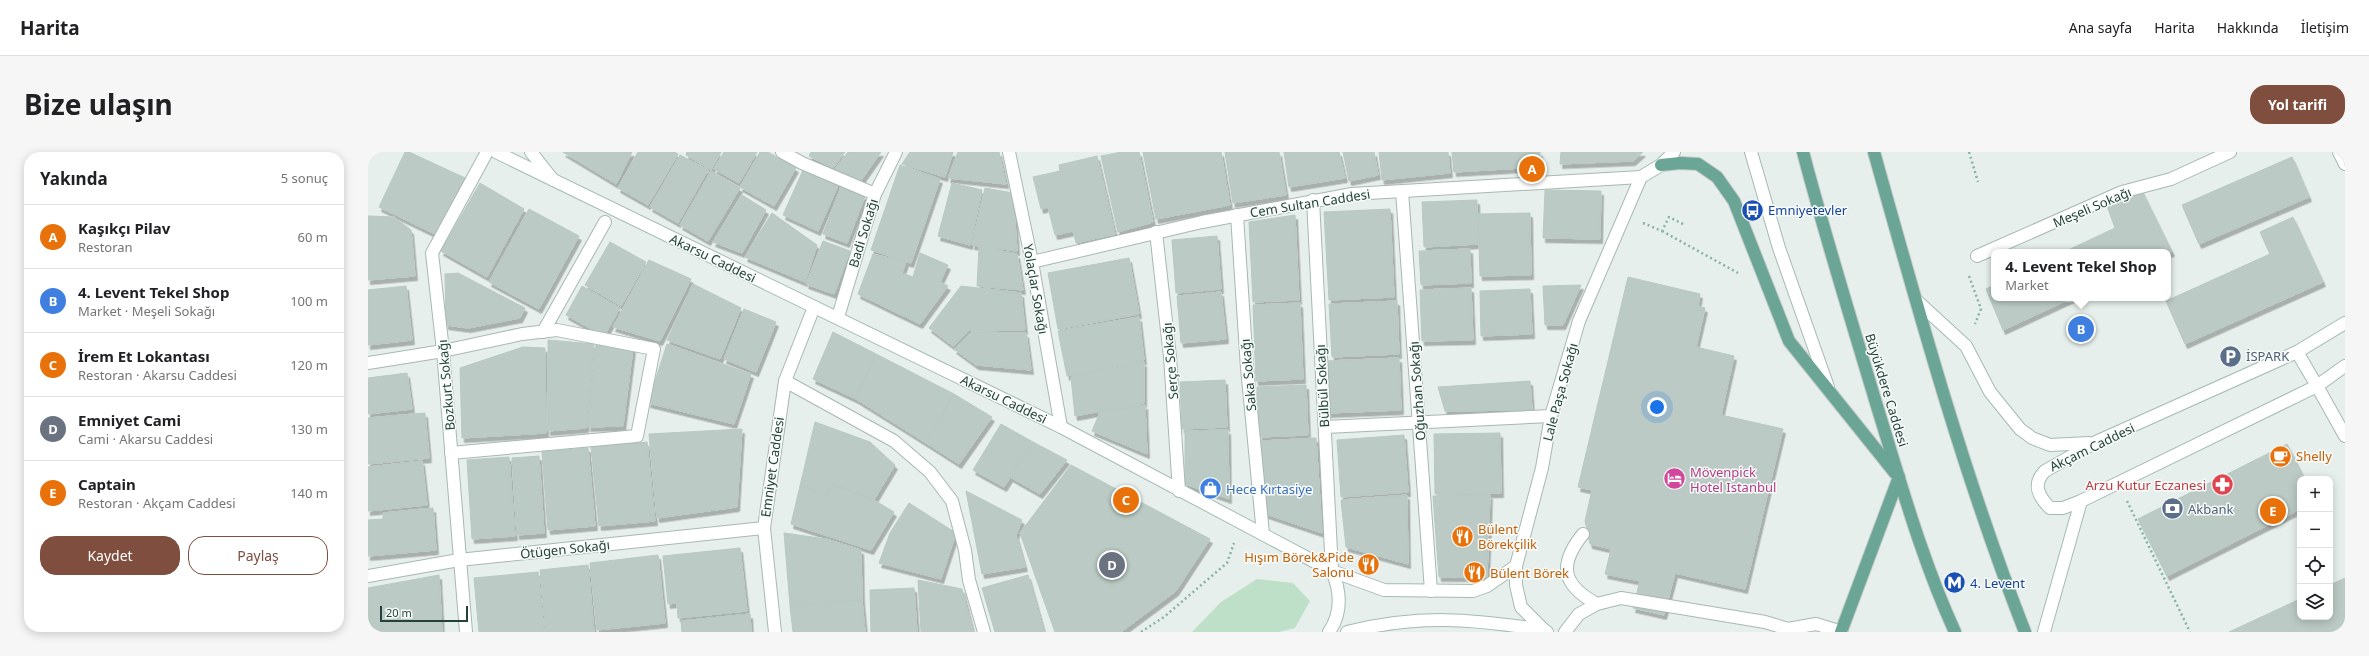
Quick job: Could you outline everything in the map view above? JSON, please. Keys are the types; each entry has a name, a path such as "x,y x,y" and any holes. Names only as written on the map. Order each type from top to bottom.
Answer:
{"main road":[{"name":"Büyükdere Caddesi","path":"1803,152 1824,230 1923,554 1954,632"},
{"path":"1874,152 1917,301 1992,544 2025,632"},
{"path":"1661,165 1680,163 1698,164 1717,177 1734,202 1789,341 1828,387 1899,477 1842,632"}],"street":[{"name":"Bozkurt Sokağı","path":"466,632 443,351 432,253 487,152"},
{"name":"Akarsu Caddesi","path":"496,152 814,307 838,317 1061,427 1332,571 1384,590 1473,591 1487,586 1516,566"},
{"path":"531,152 553,180"},
{"path":"782,152 802,163 875,194"},
{"name":"Badi Sokağı","path":"838,317 875,194 896,152"},
{"name":"Yolaçlar Sokağı","path":"1009,152 1032,262 1061,427"},
{"path":"1642,177 1661,165 1674,152"},
{"path":"1751,152 1779,248 1828,387"},
{"name":"Meşeli Sokağı","path":"1993,249 2122,192 2171,179 2230,152"},
{"path":"2339,152 2345,164"},
{"name":"Cem Sultan Caddesi","path":"1032,262 1156,232 1313,200 1352,194 1642,177"},
{"name":"Lale Paşa Sokağı","path":"1546,631 1522,606 1516,585 1516,566 1536,495 1551,416 1579,321 1642,177"},
{"name":"Oğuzhan Sokağı","path":"1402,191 1431,591"},
{"name":"Bülbül Sokağı","path":"1313,200 1332,571 1338,586 1340,598 1338,612 1329,632"},
{"name":"Saka Sokağı","path":"1237,215 1247,368 1263,534"},
{"path":"543,332 605,222"},
{"name":"Serçe Sokağı","path":"1156,232 1170,357 1179,491"},
{"name":"Meşeli Sokağı","path":"1977,256 1991,250"},
{"path":"1917,301 1966,346 1990,392 2020,429 2032,438 2050,446 2066,446 2096,442"},
{"name":"Emniyet Caddesi","path":"775,632 764,528 785,381 814,307"},
{"name":"Akçam Caddesi","path":"2345,323 2297,352 2096,442 2045,470 2038,477 2037,489 2041,499 2050,508 2063,508 2081,501 2317,386 2345,366"},
{"path":"368,363 443,351 522,334 557,330 654,349 637,436 451,453"},
{"path":"2297,352 2345,436"},
{"path":"785,381 894,441 930,472 952,501 965,550 969,580 984,632"},
{"path":"1325,427 1419,424 1551,416"},
{"path":"2044,632 2081,501"},
{"name":"Ötügen Sokağı","path":"368,576 459,560 764,528"},
{"path":"1583,534 1574,546 1567,561 1568,576 1579,594 1596,604"},
{"path":"1565,632 1579,614 1596,604 1621,598 1765,622 1788,629 1816,624 1842,632"},
{"path":"1347,632 1378,624 1426,619 1476,620 1546,631"}],"path":[{"path":"1970,152 1978,182"},
{"path":"1625,214 1662,231 1738,273"},
{"path":"1662,231 1669,217 1684,225"},
{"path":"1977,256 1968,272 1981,309"},
{"path":"2120,482 2190,632"},
{"path":"1141,632 1164,617 1227,563 1242,523"}],"green space":[{"path":"1257,579 1293,583 1310,601 1295,628 1279,632 1192,632 1221,602"}],"building":[{"path":"405,152 409,152 465,178 437,235 379,207"},
{"path":"563,152 632,152 616,184"},
{"path":"638,152 674,152 678,154 648,205 618,188"},
{"path":"687,152 721,152 711,170 686,155"},
{"path":"724,152 757,152 739,183 714,169"},
{"path":"760,152 768,152 796,168 774,206 740,187"},
{"path":"811,152 845,152 833,168 809,156"},
{"path":"848,152 881,152 860,182 835,169"},
{"path":"910,152 953,152 945,177 902,164"},
{"path":"958,152 999,152 1006,184 948,178"},
{"path":"1122,152 1139,152 1153,222 1118,232 1101,156"},
{"path":"1143,152 1221,152 1230,205 1156,219"},
{"path":"1225,152 1279,152 1286,195 1233,203"},
{"path":"1284,152 1339,152 1345,178 1289,187"},
{"path":"1343,152 1374,152 1378,175 1349,181"},
{"path":"1379,152 1448,152 1450,173 1382,180"},
{"path":"1452,152 1540,152 1540,167 1454,172"},
{"path":"1561,152 1643,152 1633,161 1560,164"},
{"path":"680,155 708,170 678,223 650,207"},
{"path":"1097,156 1115,234 1076,243 1073,231 1055,235 1048,207 1041,209 1033,177 1060,171 1059,165"},
{"path":"2292,157 2309,197 2199,244 2182,205"},
{"path":"900,165 940,179 911,263 871,250"},
{"path":"804,168 839,183 818,231 783,215"},
{"path":"711,171 740,188 708,241 680,225"},
{"path":"480,183 524,209 487,277 441,251"},
{"path":"952,183 982,190 970,245 938,236"},
{"path":"841,187 865,196 847,243 823,234"},
{"path":"985,188 1013,193 1017,251 972,245"},
{"path":"2141,189 2171,249 2070,249 2115,228 2107,206"},
{"path":"1545,190 1601,191 1600,239 1543,238"},
{"path":"742,195 766,210 742,253 713,242"},
{"path":"1477,200 1478,244 1424,247 1422,202"},
{"path":"529,209 579,236 539,309 489,282"},
{"path":"1390,209 1394,297 1329,300 1324,212"},
{"path":"772,213 817,245 805,282 745,257"},
{"path":"1530,213 1531,275 1480,276 1478,214"},
{"path":"1295,215 1299,300 1253,302 1249,222"},
{"path":"368,216 394,217 411,230 415,276 368,280"},
{"path":"2293,217 2323,282 2185,344 2166,301 2171,301 2171,299 2270,254 2260,232"},
{"path":"1217,236 1221,289 1176,293 1172,240"},
{"path":"823,241 850,251 834,294 806,284"},
{"path":"610,242 646,262 621,306 585,285"},
{"path":"979,247 1017,254 1023,290 977,286"},
{"path":"1470,249 1471,283 1421,285 1419,251"},
{"path":"920,253 948,265 940,282 948,286 920,324 858,294 873,254 906,262 902,273 913,277"},
{"path":"1129,258 1139,314 1058,329 1048,273"},
{"path":"649,260 691,279 660,341 613,327"},
{"path":"458,273 525,308 520,318 468,328 446,325 445,274"},
{"path":"1628,277 1700,294 1698,306 1705,308 1696,347 1734,356 1721,415 1783,429 1745,589 1675,573 1664,615 1633,608 1640,581 1605,574 1611,549 1590,544 1585,521 1592,490 1578,487"},
{"path":"693,284 741,308 720,359 667,340"},
{"path":"1581,285 1563,325 1545,325 1543,286"},
{"path":"406,286 412,340 368,345 368,290"},
{"path":"582,286 620,308 604,336 566,315"},
{"path":"961,286 1021,293 1025,330 970,330 953,346 929,328"},
{"path":"1991,286 1991,301 2066,301 2003,330 1986,289"},
{"path":"1471,288 1473,340 1422,341 1420,290"},
{"path":"1530,289 1532,334 1481,336 1480,291"},
{"path":"1221,292 1226,339 1181,343 1177,296"},
{"path":"1397,301 1399,354 1332,357 1329,304"},
{"path":"1300,303 1303,379 1256,381 1253,305"},
{"path":"744,309 776,322 756,372 724,359"},
{"path":"1139,317 1144,360 1067,376 1058,331"},
{"path":"833,332 876,354 856,399 813,379"},
{"path":"971,332 1026,333 1031,370 976,365 954,349"},
{"path":"548,340 594,344 586,428 548,431"},
{"path":"596,344 633,348 623,426 588,427"},
{"path":"667,344 751,374 734,424 648,403"},
{"path":"523,347 545,348 546,433 462,438 460,368"},
{"path":"876,354 954,394 926,443 856,399"},
{"path":"1399,358 1401,410 1329,413 1326,361"},
{"path":"1144,362 1144,403 1075,416 1071,377"},
{"path":"407,373 412,409 368,414 368,378"},
{"path":"1225,380 1227,427 1182,429 1180,382"},
{"path":"1530,381 1532,410 1445,411 1438,387"},
{"path":"1306,385 1308,435 1260,437 1257,387"},
{"path":"954,394 992,417 959,464 926,443"},
{"path":"1145,405 1147,454 1092,431 1100,412"},
{"path":"425,413 429,458 368,464 368,418"},
{"path":"815,422 870,442 895,465 874,500 832,484 826,494 800,486"},
{"path":"1001,424 1033,442 1004,487 973,470"},
{"path":"742,429 737,507 657,518 649,434"},
{"path":"1228,430 1229,499 1185,484 1185,431"},
{"path":"1500,433 1501,493 1435,494 1434,434"},
{"path":"1404,435 1408,492 1341,497 1337,440"},
{"path":"1316,438 1322,533 1266,514 1261,441"},
{"path":"647,442 655,521 599,526 591,447"},
{"path":"1033,442 1067,460 1040,494 1010,477"},
{"path":"2287,444 2303,476 2297,476 2297,511 2167,576 2138,519"},
{"path":"588,448 595,526 548,530 542,452"},
{"path":"539,456 544,533 517,535 512,458"},
{"path":"509,457 515,536 472,539 467,460"},
{"path":"422,461 427,505 368,511 368,467"},
{"path":"1071,465 1210,539 1176,591 1121,632 1055,632 1020,533"},
{"path":"832,484 874,500 894,512 871,550 791,524 800,486 826,494"},
{"path":"966,491 1022,520 1016,535 1025,567 982,574"},
{"path":"1407,495 1408,564 1346,547 1341,500"},
{"name":"Bülent Börekçilik","path":"1490,495 1487,577 1439,577 1433,496"},
{"path":"909,503 956,533 941,579 879,563 890,533"},
{"path":"433,508 436,550 368,556 368,520 383,519 383,513"},
{"path":"784,533 826,539 861,550 862,600 790,606"},
{"path":"740,548 747,611 678,618 677,603 668,604 663,556"},
{"path":"658,555 665,623 597,630 590,563"},
{"path":"588,565 594,632 546,632 540,570"},
{"path":"538,572 544,632 479,632 474,578"},
{"path":"439,575 442,632 368,632 368,588"},
{"path":"1028,575 1044,632 995,632 982,588"},
{"path":"2345,578 2345,632 2229,632 2297,600 2297,620 2333,620 2333,584"},
{"path":"918,580 962,589 973,632 921,632"},
{"path":"914,588 917,632 871,632 870,590"},
{"path":"862,600 865,632 793,632 790,606"},
{"path":"750,614 751,632 682,632 681,621"}],"place":[{"name":"Kaşıkçı Pilav","path":"1532,169"},
{"name":"Emniyetevler","path":"1752,210"},
{"name":"4. Levent Tekel Shop","path":"2081,329"},
{"name":"İSPARK","path":"2231,356"},
{"name":"Shelly","path":"2281,456"},
{"name":"Mövenpick Hotel Istanbul","path":"1674,479"},
{"name":"Arzu Kutur Eczanesi","path":"2222,485"},
{"name":"Hece Kırtasiye","path":"1211,489"},
{"name":"İrem Et Lokantası","path":"1126,500"},
{"name":"Akbank","path":"2172,509"},
{"name":"Captain","path":"2273,511"},
{"name":"Bülent Börekçilik","path":"1462,536"},
{"name":"Hışım Börek&Pide Salonu","path":"1369,564"},
{"name":"Emniyet Cami","path":"1112,565"},
{"name":"Bülent Börek","path":"1475,573"},
{"name":"4. Levent","path":"1955,583"}]}
